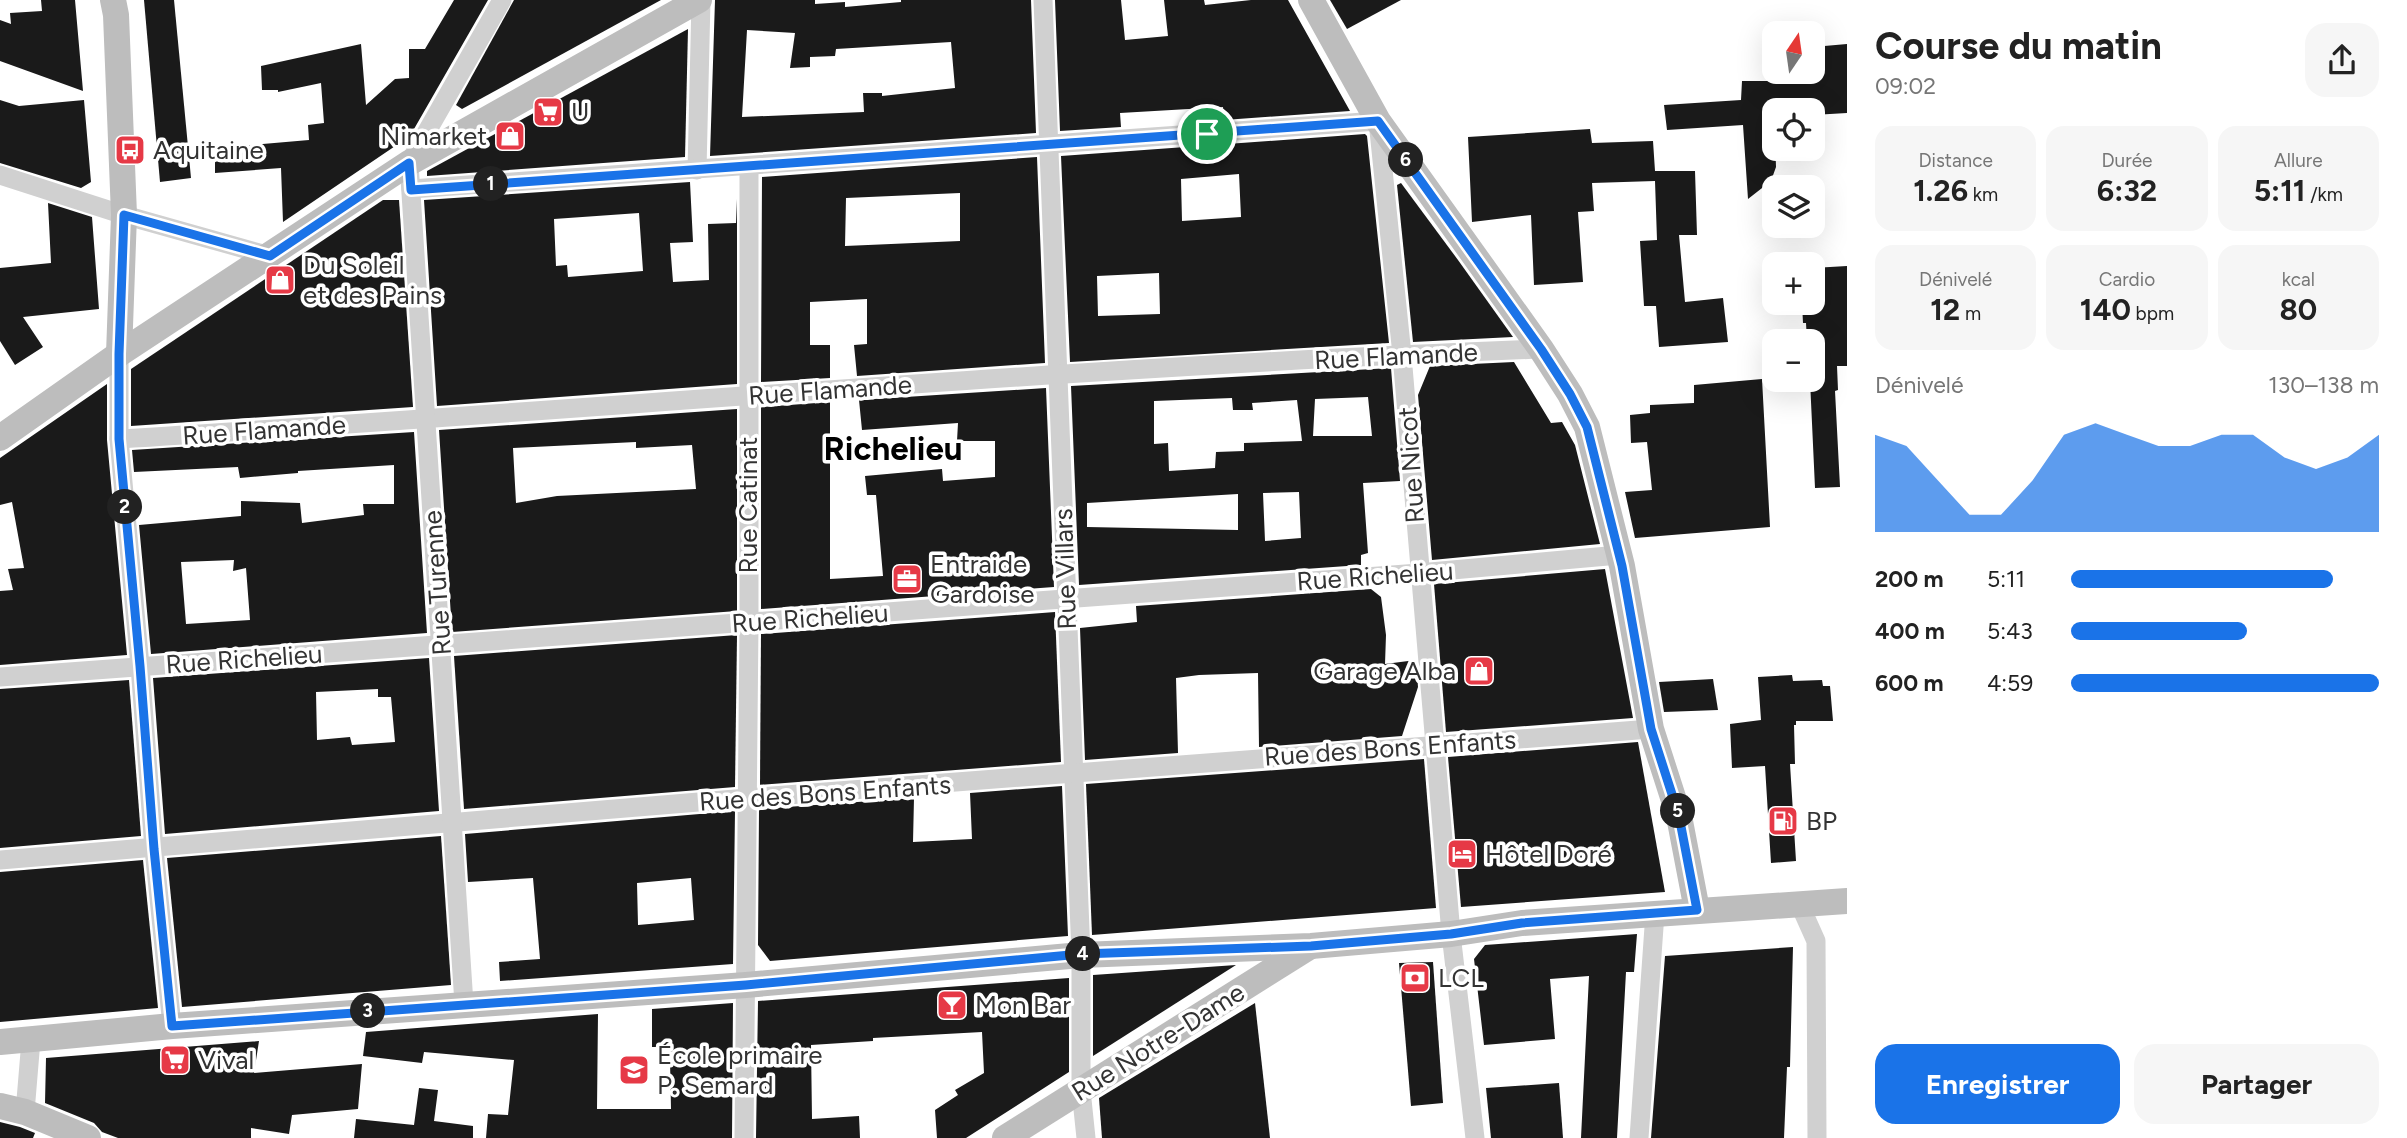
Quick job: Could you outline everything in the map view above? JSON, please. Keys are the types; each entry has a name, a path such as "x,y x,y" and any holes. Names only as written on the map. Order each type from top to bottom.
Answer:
{"street":[{"path":"113,0 116,15 124,215 119,439 172,1026"},
{"path":"409,163 502,0"},
{"path":"0,438 119,354 409,163 700,0"},
{"path":"697,170 700,0"},
{"name":"Rue Villars","path":"1044,0 1081,954 1081,1090 1086,1138"},
{"path":"1311,0 1378,121 1541,349 1570,394 1587,427 1619,555 1651,729 1679,816 1697,910"},
{"path":"411,190 1378,121"},
{"name":"Rue Nicot","path":"1378,121 1402,355 1451,934 1475,1138"},
{"name":"Rue Turenne","path":"409,163 464,1004"},
{"name":"Rue Catinat","path":"744,1138 749,623 749,166"},
{"path":"0,175 124,215 270,256"},
{"name":"Rue Flamande","path":"119,439 1057,375 1541,349"},
{"name":"Rue Richelieu","path":"0,677 1419,573 1619,555"},
{"name":"Rue des Bons Enfants","path":"0,860 747,798 1651,729"},
{"path":"1799,903 1847,895"},
{"path":"0,1042 172,1026 746,985 1081,954 1311,946 1451,934 1522,923 1847,901"},
{"path":"1799,903 1816,941 1817,1138"},
{"path":"1639,1138 1655,913"},
{"name":"Rue Notre-Dame","path":"1005,1138 1311,946"},
{"path":"32,1040 13,1109 88,1138"}],"building":[{"path":"41,0 75,0 83,91 0,61 0,20 11,24 10,13 42,11"},
{"path":"144,0 174,0 191,178 160,182"},
{"path":"454,0 488,0 410,136 283,222 281,168 215,173 215,148 309,140 308,125 324,123 321,83 278,92 262,90 261,66 361,44 366,105 395,79 409,78 409,49 425,49"},
{"path":"514,0 661,0 462,109 456,105"},
{"path":"715,0 815,0 815,4 845,2 845,7 901,0 1031,0 1036,133 710,156","holes":["747,30 795,33 790,68 810,67 810,57 835,56 836,49 951,42 955,88 882,96 882,93 863,93 864,112 742,117"]},
{"path":"1055,0 1121,0 1125,40 1168,36 1164,0 1204,0 1205,5 1251,0 1288,0 1350,111 1224,120 1223,107 1120,113 1121,127 1060,131"},
{"path":"1330,0 1401,0 1347,29"},
{"path":"688,29 685,157 427,176 427,171"},
{"path":"1847,44 1847,113 1825,114 1825,98 1762,98 1762,161 1776,161 1776,167 1773,175 1762,175 1762,188 1748,199 1743,125 1667,130 1664,105 1741,100 1742,81 1762,81 1762,84 1825,84 1825,46"},
{"path":"0,100 19,106 84,100 91,182 81,188 0,163"},
{"path":"1590,129 1592,143 1653,141 1655,171 1695,171 1697,235 1679,235 1685,302 1723,298 1728,342 1659,347 1656,306 1644,306 1640,241 1657,240 1655,181 1592,183 1594,211 1578,212 1583,282 1534,285 1531,215 1472,222 1468,137"},
{"path":"1365,134 1389,343 1070,362 1061,156","holes":["1239,174 1241,217 1182,221 1181,179","1159,273 1160,314 1098,316 1097,276"]},
{"path":"1037,157 1045,363 857,376 854,345 867,344 867,299 810,302 810,345 830,345 830,378 761,382 762,177","holes":["960,193 960,241 845,246 846,198"]},
{"path":"690,182 693,242 670,243 673,282 709,280 708,224 736,223 737,199 737,384 437,406 424,200","holes":["639,213 643,271 568,277 567,265 556,266 554,219"]},
{"path":"1401,183 1513,337 1413,342 1397,185"},
{"path":"383,200 399,200 413,407 131,426 131,369"},
{"path":"48,203 92,217 99,309 23,317 43,347 15,365 0,341 0,268 51,263"},
{"path":"1847,266 1847,366 1837,366 1838,390 1835,391 1840,487 1815,488 1811,392 1825,392 1825,329 1806,329 1803,315 1825,315 1825,267"},
{"path":"1514,362 1551,423 1562,422 1575,445 1600,544 1432,560 1418,395 1430,366"},
{"path":"1391,368 1400,481 1363,483 1368,553 1361,555 1361,565 1079,585 1071,386","holes":["1368,397 1372,436 1313,436 1315,399","1232,398 1233,410 1253,410 1252,403 1297,400 1302,441 1244,443 1244,451 1216,452 1215,468 1169,471 1168,443 1154,444 1154,401","1299,492 1301,538 1265,541 1263,493","1238,494 1238,530 1087,527 1087,503"]},
{"path":"1762,379 1770,527 1635,538 1625,492 1652,490 1647,442 1631,443 1630,415 1650,413 1650,405 1694,403 1694,385"},
{"path":"107,384 107,440 127,655 0,665 0,591 13,590 8,569 24,568 12,502 0,505 0,458"},
{"path":"1046,388 1054,587 761,609 761,407 830,402 830,579 883,576 876,495 867,495 865,476 942,469 943,481 995,477 995,441 957,441 958,423 862,430 859,400"},
{"path":"737,409 737,611 452,632 439,430","holes":["636,442 636,448 692,445 696,489 557,496 516,503 513,448"]},
{"path":"414,432 427,633 151,654 139,525 241,516 241,501 300,503 302,523 364,515 363,504 394,504 394,465 240,478 238,467 134,472 132,450","holes":["234,560 233,571 246,568 250,620 186,624 181,562"]},
{"path":"1605,569 1633,718 1446,732 1434,584"},
{"path":"1371,589 1381,597 1386,635 1385,664 1416,660 1418,687 1402,736 1259,747 1258,673 1199,675 1176,678 1178,753 1085,760 1080,628 1137,622 1136,606"},
{"path":"1055,612 1061,762 760,785 761,634"},
{"path":"737,635 735,787 464,809 454,656"},
{"path":"429,658 439,811 165,834 153,678","holes":["378,689 378,697 391,697 395,742 352,745 350,737 317,740 316,692"]},
{"path":"1792,675 1793,681 1822,680 1823,686 1830,686 1833,721 1796,721 1794,725 1795,764 1790,764 1796,861 1771,863 1765,766 1732,768 1730,724 1761,720 1758,677"},
{"path":"1713,679 1718,710 1664,712 1659,682"},
{"path":"129,680 141,836 0,848 0,689"},
{"path":"1638,742 1665,892 1461,907 1448,757"},
{"path":"1424,759 1436,908 1092,935 1086,784"},
{"path":"1062,786 1068,936 770,961 758,945 759,809 914,798 913,842 972,839 970,793"},
{"path":"735,811 733,964 500,981 499,962 540,959 533,878 468,882 465,834","holes":["691,878 694,920 638,925 637,883"]},
{"path":"441,836 451,985 182,1007 167,858"},
{"path":"143,860 158,1008 0,1022 0,872"},
{"path":"1637,934 1634,972 1626,972 1617,1138 1581,1138 1589,976 1550,979 1555,1039 1484,1045 1474,959 1485,945"},
{"path":"1793,947 1790,1067 1787,1067 1784,1138 1651,1138 1665,956"},
{"path":"1433,962 1443,1103 1411,1106 1399,963"},
{"path":"1236,965 1112,1044 1093,1056 1093,975"},
{"path":"1069,978 1069,1072 966,1138 937,1138 935,1110 958,1095 955,1090 984,1073 982,1032 873,1038 873,1041 811,1045 812,1119 859,1116 860,1138 756,1138 758,1001"},
{"path":"733,1003 732,1138 486,1138 488,1114 508,1115 514,1060 424,1052 422,1063 363,1056 366,1032 598,1014 597,1109 671,1109 670,1060 664,1059 664,1047 652,1047 652,1009"},
{"path":"1255,1003 1270,1138 1102,1138 1099,1098"},
{"path":"259,1041 254,1073 362,1064 358,1109 292,1115 289,1134 251,1128 251,1138 118,1138 102,1132 94,1123 45,1103 46,1058"},
{"path":"1559,1083 1563,1138 1491,1138 1486,1088"},
{"path":"419,1088 438,1090 434,1121 473,1126 473,1138 354,1138 356,1119 414,1125"},
{"path":"0,1122 35,1133 33,1138 0,1138"}],"place":[{"name":"U","path":"548,112"},
{"name":"Nimarket","path":"510,136"},
{"name":"Aquitaine","path":"130,150"},
{"name":"Du Soleil et des Pains","path":"280,280"},
{"name":"Entraide Gardoise","path":"907,579"},
{"name":"Garage Alba","path":"1479,671"},
{"name":"BP","path":"1783,821"},
{"name":"Hôtel Doré","path":"1462,854"},
{"name":"LCL","path":"1415,978"},
{"name":"Mon Bar","path":"952,1005"},
{"name":"Vival","path":"175,1060"},
{"name":"École primaire P. Semard","path":"634,1070"}],"district":[{"name":"Richelieu","path":"893,448"}],"route":[{"path":"1378,121 1564,383 1587,427 1622,566 1651,729 1679,816 1697,910 1522,923 1451,934 1311,946 1081,954 746,985 172,1026 119,439 124,215 270,256 409,163 411,190 1207,134 1378,121"}]}
